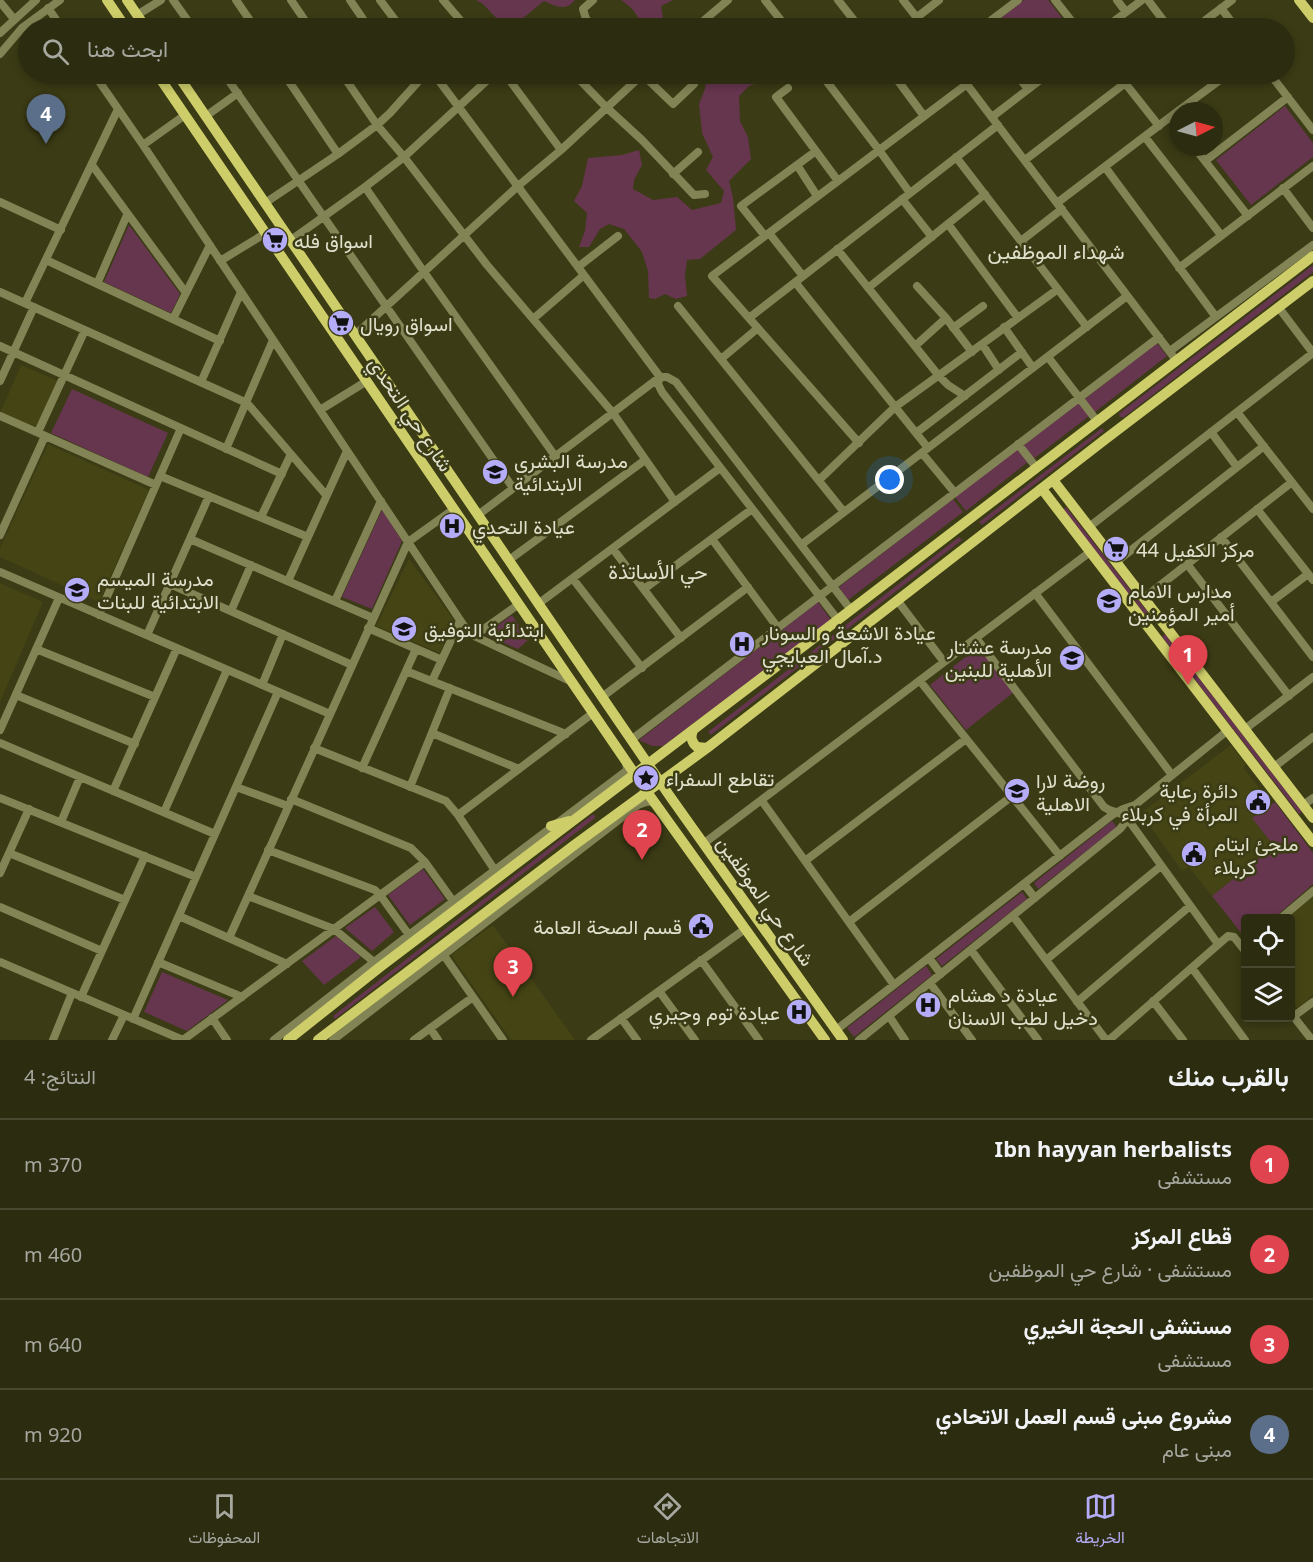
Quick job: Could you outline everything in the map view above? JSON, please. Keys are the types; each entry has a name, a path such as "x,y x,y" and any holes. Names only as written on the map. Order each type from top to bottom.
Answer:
{"main road":[{"path":"107,0 119,18"},
{"path":"127,0 139,18"},
{"path":"1299,0 1313,18"},
{"name":"شارع حي التحدي","path":"164,84 635,774"},
{"name":"شارع حي التحدي","path":"184,84 648,764"},
{"path":"288,1040 377,964 635,774 838,620 1114,408 1173,356 1313,256"},
{"path":"319,1040 396,986 575,849 595,829 707,748 1313,281"},
{"path":"1114,408 1116,417 1120,422 1126,423"},
{"path":"1098,420 1107,423 1111,429 1111,435"},
{"path":"408,440 418,442 422,432"},
{"path":"427,470 428,460 439,459"},
{"path":"1053,480 1308,811 1302,818 1296,820"},
{"path":"1042,489 1296,820 1309,828 1313,842"},
{"path":"1060,512 1063,504 1071,505"},
{"path":"974,515 975,526 986,532"},
{"path":"960,526 970,532 973,542"},
{"path":"473,537 477,540 484,540 488,534 486,527"},
{"path":"487,558 486,553 489,547 496,545 500,547"},
{"path":"1146,625 1152,624 1158,617"},
{"path":"1157,639 1159,633 1168,630"},
{"path":"595,716 601,722 608,722 612,717 611,710"},
{"path":"694,729 691,735 692,742 700,748 707,748"},
{"path":"631,740 640,749 649,752 660,752 669,748"},
{"path":"648,764 660,782"},
{"path":"635,774 647,792"},
{"name":"شارع حي الموظفين","path":"660,782 839,1035"},
{"name":"شارع حي الموظفين","path":"647,792 825,1040"},
{"path":"551,826 590,811 597,816 598,824 595,829"},
{"path":"707,876 717,873 719,866"},
{"path":"719,892 719,888 724,883 731,882"},
{"path":"766,959 776,957 779,950"},
{"path":"778,976 781,969 790,966"},
{"path":"331,1005 331,1014 343,1021"},
{"path":"307,1024 319,1030 319,1040"}],"street":[{"path":"0,33 36,0"},
{"path":"35,18 60,0"},
{"path":"137,15 161,0"},
{"path":"173,0 186,18"},
{"path":"236,0 248,18"},
{"path":"291,0 302,18"},
{"path":"350,0 362,18"},
{"path":"380,0 394,18"},
{"path":"443,0 458,18"},
{"path":"586,18 583,9 593,0"},
{"path":"707,18 728,0"},
{"path":"765,0 779,18"},
{"path":"838,0 852,18"},
{"path":"903,0 916,18 939,0"},
{"path":"994,18 1018,0"},
{"path":"1055,0 1069,18"},
{"path":"1117,0 1126,12"},
{"path":"1118,18 1142,0"},
{"path":"1148,0 1161,18"},
{"path":"1208,18 1232,0"},
{"path":"0,2 14,19"},
{"path":"48,8 55,18"},
{"path":"1221,8 1228,18"},
{"path":"0,54 18,33"},
{"path":"101,84 460,621 474,636 572,682"},
{"path":"231,84 513,488"},
{"path":"291,84 338,154"},
{"path":"349,84 377,125 487,265 613,412 675,502"},
{"path":"265,203 377,125 416,84"},
{"path":"442,84 660,377"},
{"path":"291,240 365,188 404,157 483,84"},
{"path":"512,84 561,150"},
{"path":"584,84 694,195 705,194"},
{"path":"355,335 631,84"},
{"path":"652,84 673,104 694,84"},
{"path":"829,84 910,193"},
{"path":"900,84 924,116"},
{"path":"859,443 712,276 967,84 1173,356 1216,317 1313,245"},
{"path":"1024,84 1028,89"},
{"path":"992,117 1035,84"},
{"path":"1025,160 1124,84"},
{"path":"1126,84 1159,126"},
{"path":"1190,102 1214,84"},
{"path":"1278,84 1313,130"},
{"path":"788,88 776,96 838,181"},
{"path":"206,116 238,93"},
{"path":"1205,161 1288,97"},
{"path":"25,303 118,109"},
{"path":"143,145 185,116"},
{"path":"1021,241 1105,167 1169,118"},
{"path":"749,318 998,124"},
{"path":"1145,137 1221,235"},
{"path":"803,276 741,206 816,151"},
{"path":"673,174 698,152"},
{"path":"1201,156 1248,216"},
{"path":"956,157 1087,327"},
{"path":"92,165 186,293"},
{"path":"797,165 817,196"},
{"path":"1179,268 1313,166"},
{"path":"1105,167 1216,317"},
{"path":"365,188 555,456"},
{"path":"1283,188 1313,228"},
{"path":"868,288 985,195"},
{"path":"902,199 932,237"},
{"path":"0,202 60,230"},
{"path":"97,284 128,215"},
{"path":"948,224 1018,318"},
{"path":"220,261 266,233"},
{"path":"579,267 618,236"},
{"path":"173,319 210,245"},
{"path":"837,249 939,376 965,396"},
{"path":"46,260 220,340"},
{"path":"533,320 584,275"},
{"path":"795,282 916,433 925,451 955,493"},
{"path":"917,286 972,352"},
{"path":"819,480 895,407 1058,289"},
{"path":"0,292 246,403 326,495"},
{"path":"201,382 241,292"},
{"path":"801,545 1127,296"},
{"path":"678,306 844,512"},
{"path":"953,328 983,306"},
{"path":"0,381 34,307"},
{"path":"1089,527 1313,353 1279,308"},
{"path":"915,346 946,318"},
{"path":"1004,327 1033,368"},
{"path":"721,359 758,328"},
{"path":"0,535 64,375 85,330"},
{"path":"631,740 1159,337"},
{"path":"226,449 273,340"},
{"path":"982,344 999,370"},
{"path":"0,346 282,474"},
{"path":"916,433 1022,352"},
{"path":"1048,357 1098,420"},
{"path":"478,514 660,377 667,376 676,382 850,610"},
{"path":"660,377 658,384 660,388 838,620"},
{"path":"320,410 367,381"},
{"path":"1237,412 1313,509"},
{"path":"0,416 156,484"},
{"path":"99,615 181,428"},
{"path":"1211,432 1237,467"},
{"path":"1018,444 1036,467"},
{"path":"1116,562 1264,446"},
{"path":"288,581 347,451"},
{"path":"261,517 291,454"},
{"path":"509,560 645,460"},
{"path":"538,604 720,468"},
{"path":"160,476 308,537"},
{"path":"1143,598 1292,482"},
{"path":"147,635 209,496"},
{"path":"335,602 381,501"},
{"path":"229,938 408,542 454,509"},
{"path":"644,589 752,509"},
{"path":"1257,509 1311,577 1271,602"},
{"path":"1221,537 1313,657"},
{"path":"190,539 373,618"},
{"path":"712,539 778,628"},
{"path":"613,549 681,638"},
{"path":"704,844 1089,552"},
{"path":"1187,564 1289,696"},
{"path":"231,611 251,565"},
{"path":"0,572 330,714"},
{"path":"573,579 642,668"},
{"path":"170,584 352,665"},
{"path":"602,697 748,587"},
{"path":"1035,593 1172,775"},
{"path":"0,730 3,714 16,695 59,598"},
{"path":"897,600 944,662"},
{"path":"474,636 519,604"},
{"path":"432,681 460,621"},
{"path":"368,628 442,660"},
{"path":"262,685 283,634"},
{"path":"976,638 1104,807 1123,814 1128,820 1218,944"},
{"path":"114,791 177,648"},
{"path":"363,768 416,649"},
{"path":"36,650 155,697"},
{"path":"164,812 227,670"},
{"path":"406,671 566,734"},
{"path":"1245,729 1313,677"},
{"path":"920,681 1060,856"},
{"path":"410,787 450,688"},
{"path":"133,1019 278,692"},
{"path":"16,695 135,744"},
{"path":"458,814 566,734 595,716"},
{"path":"839,1035 894,985 928,958 1118,812 1135,805 1227,731"},
{"path":"432,733 519,769"},
{"path":"1274,767 1313,737"},
{"path":"805,861 966,739"},
{"path":"0,743 215,834"},
{"path":"314,748 449,804 494,869"},
{"path":"274,1040 377,964 409,935 494,869 625,772 626,761"},
{"path":"61,822 80,777"},
{"path":"236,787 290,802 406,845 416,852 453,901"},
{"path":"849,922 1012,796"},
{"path":"0,798 196,877"},
{"path":"1308,811 1313,798"},
{"path":"333,1040 396,986 443,954 575,849 643,802 651,801 656,805"},
{"path":"762,801 894,985"},
{"path":"859,1040 1120,829 1128,820 1135,805"},
{"path":"0,873 29,809"},
{"path":"268,850 371,888 380,895 409,935"},
{"path":"9,853 125,900"},
{"path":"81,997 145,856"},
{"path":"0,962 183,1040 424,862"},
{"path":"1046,960 1161,866"},
{"path":"1024,884 1035,898"},
{"path":"1286,914 1313,891"},
{"path":"248,896 334,929 377,964"},
{"path":"1077,1002 1190,906"},
{"path":"0,907 102,951"},
{"path":"179,916 287,963"},
{"path":"1013,916 1108,1040 1119,1037 1153,1001 1227,937 1231,935 1241,945"},
{"path":"591,1040 745,928"},
{"path":"971,950 1038,1040"},
{"path":"443,954 503,1040"},
{"path":"928,958 941,974"},
{"path":"701,960 759,1040"},
{"path":"158,962 242,997"},
{"path":"1192,968 1245,1040"},
{"path":"930,983 972,1040"},
{"path":"659,991 695,1040"},
{"path":"53,1040 72,993"},
{"path":"414,1040 473,997"},
{"path":"1153,1001 1182,1040"},
{"path":"1295,1012 1313,1002"},
{"path":"112,1040 124,1015"},
{"path":"889,1016 905,1040"},
{"path":"212,1018 227,1040"},
{"path":"621,1018 636,1040"},
{"path":"1295,1018 1312,1040"},
{"path":"430,1028 438,1040"}],"shaded area":[{"path":"476,0 575,0 564,7 544,1 523,18 496,18"},
{"path":"621,0 673,0 661,6 663,18 638,18"},
{"path":"1024,0 1048,0 1062,18 1001,18"},
{"path":"706,84 754,84 739,96 740,121 748,137 751,159 729,181 736,230 700,259 687,260 685,275 687,296 676,299 665,294 655,299 649,298 648,271 642,252 624,229 609,224 600,229 589,247 579,247 585,231 587,213 574,201 582,186 588,158 622,155 639,150 642,165 634,180 633,189 653,200 677,197 692,210 721,203 724,191 706,170 713,157 702,133 699,104"},
{"path":"1285,106 1313,143 1313,157 1251,205 1216,160"},
{"path":"129,225 180,294 171,313 104,282"},
{"path":"1313,265 1313,272 1124,417 1120,417 1121,412"},
{"path":"1157,343 1167,356 1095,412 1085,399"},
{"path":"21,365 58,381 38,429 0,413"},
{"path":"72,389 168,433 148,477 51,433"},
{"path":"1079,403 1089,416 1032,460 1021,447"},
{"path":"1102,428 1104,431 982,525 979,522"},
{"path":"48,444 149,490 99,602 0,557 0,548"},
{"path":"1019,448 1029,461 966,511 955,497"},
{"path":"953,499 963,512 848,600 839,587"},
{"path":"1066,507 1153,619 1150,621 1063,510"},
{"path":"382,510 402,541 372,609 342,597"},
{"path":"959,537 962,540 711,735 708,732"},
{"path":"409,559 454,620 440,653 376,626"},
{"path":"0,583 43,602 0,702"},
{"path":"818,602 831,620 663,746 652,746 639,740"},
{"path":"512,615 528,640 518,649 485,635"},
{"path":"1165,634 1302,812 1299,814 1162,637"},
{"path":"978,647 1014,692 966,730 930,685"},
{"path":"1231,745 1246,764 1244,769 1272,804 1253,819 1274,846 1212,896 1189,867 1182,871 1141,813"},
{"path":"1275,802 1313,853 1313,884 1279,914 1241,914 1241,933 1212,896 1274,846 1252,818"},
{"path":"592,815 595,815 595,818 335,1019 333,1016"},
{"path":"1112,821 1117,827 1038,889 1034,883"},
{"path":"423,869 445,899 410,925 388,895"},
{"path":"1022,892 1027,899 942,966 936,959"},
{"path":"1313,896 1313,995 1297,1008 1295,1005 1295,914 1292,914"},
{"path":"375,907 394,932 372,951 345,928"},
{"path":"493,925 575,1040 511,1040 451,955"},
{"path":"336,936 361,957 324,985 302,961"},
{"path":"926,966 932,975 854,1037 847,1028"},
{"path":"162,972 228,1000 187,1031 144,1012"}],"place":[{"name":"مشروع مبنى قسم العمل الاتحادي","path":"46,144"},
{"name":"اسواق فله","path":"275,240"},
{"name":"اسواق رويال","path":"341,323"},
{"name":"مدرسة البشرى الابتدائية","path":"495,472"},
{"name":"عيادة التحدي","path":"452,526"},
{"name":"مركز الكفيل 44","path":"1116,549"},
{"name":"مدرسة الميسم الابتدائية للبنات","path":"77,590"},
{"name":"مدارس الامام أمير المؤمنين","path":"1109,601"},
{"name":"ابتدائية التوفيق","path":"404,629"},
{"name":"عيادة الاشعة و السونار د.آمال العبايجي","path":"742,644"},
{"name":"مدرسة عشتار الأهلية للبنين","path":"1072,658"},
{"name":"Ibn hayyan herbalists","path":"1188,685"},
{"name":"تقاطع السفراء","path":"646,778"},
{"name":"روضة لارا الاهلية","path":"1017,791"},
{"name":"دائرة رعاية المرأة في كربلاء","path":"1258,802"},
{"name":"ملجئ ايتام كربلاء","path":"1194,854"},
{"name":"قطاع المركز","path":"642,860"},
{"name":"قسم الصحة العامة","path":"701,926"},
{"name":"مستشفى الحجة الخيري","path":"513,997"},
{"name":"عيادة د هشام دخيل لطب الاسنان","path":"928,1005"},
{"name":"عيادة توم وجيري","path":"799,1012"}],"district":[{"name":"شهداء الموظفين","path":"1056,251"},
{"name":"حي الأساتذة","path":"658,571"}]}
